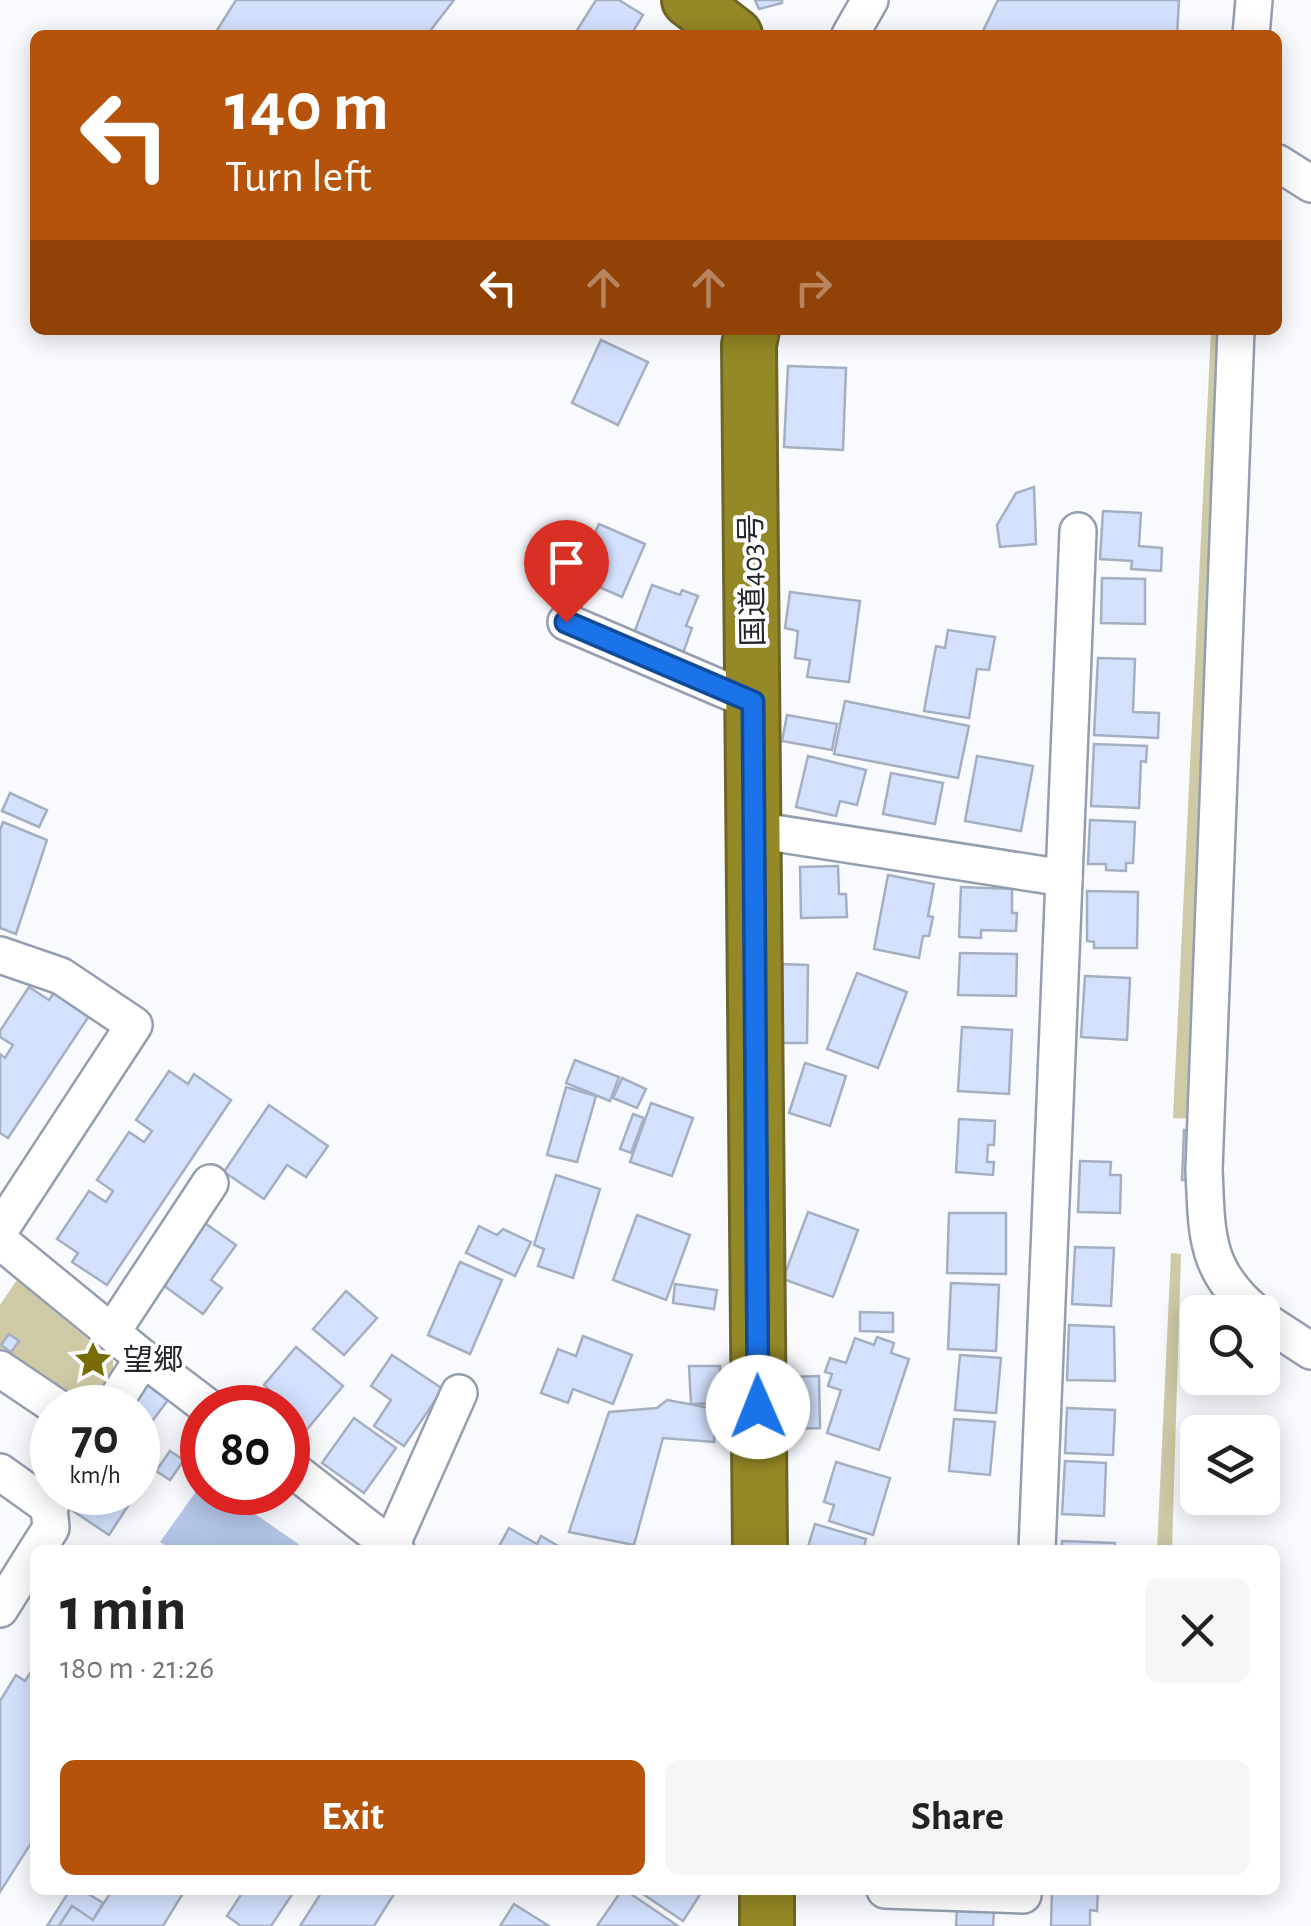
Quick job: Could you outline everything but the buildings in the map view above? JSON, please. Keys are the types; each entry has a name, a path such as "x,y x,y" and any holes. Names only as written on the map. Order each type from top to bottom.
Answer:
{"highway":[{"path":"689,0 728,30"},
{"name":"国道403号","path":"751,335 760,1545"},
{"path":"767,1895 768,1926"}],"street":[{"path":"853,30 870,0"},
{"path":"1251,30 1254,0"},
{"path":"1282,165 1311,184"},
{"path":"1236,335 1204,1170 1212,1260 1237,1295"},
{"path":"1037,1545 1078,531"},
{"path":"566,622 753,702"},
{"path":"755,830 1064,878"},
{"path":"0,955 60,976 134,1025 0,1230"},
{"path":"112,1332 210,1183"},
{"path":"0,1241 180,1386"},
{"path":"1280,1330 1311,1351"},
{"path":"125,1385 142,1358"},
{"path":"0,1370 30,1390"},
{"path":"395,1545 459,1393"},
{"path":"0,1472 30,1488"},
{"path":"310,1483 390,1545"},
{"path":"40,1545 51,1528 52,1515"},
{"path":"0,1609 30,1561"}],"shaded area":[{"path":"1211,335 1228,335 1193,1119 1173,1118"},
{"path":"1171,1253 1181,1254 1172,1545 1157,1545"},
{"path":"17,1280 113,1360 114,1378 110,1385 49,1385 0,1351 0,1305"}],"water":[{"path":"180,1514 257,1515 300,1545 160,1542"}],"place":[{"name":"望郷","path":"93,1360"}],"route":[{"path":"566,622 753,702 758,1407"}]}
